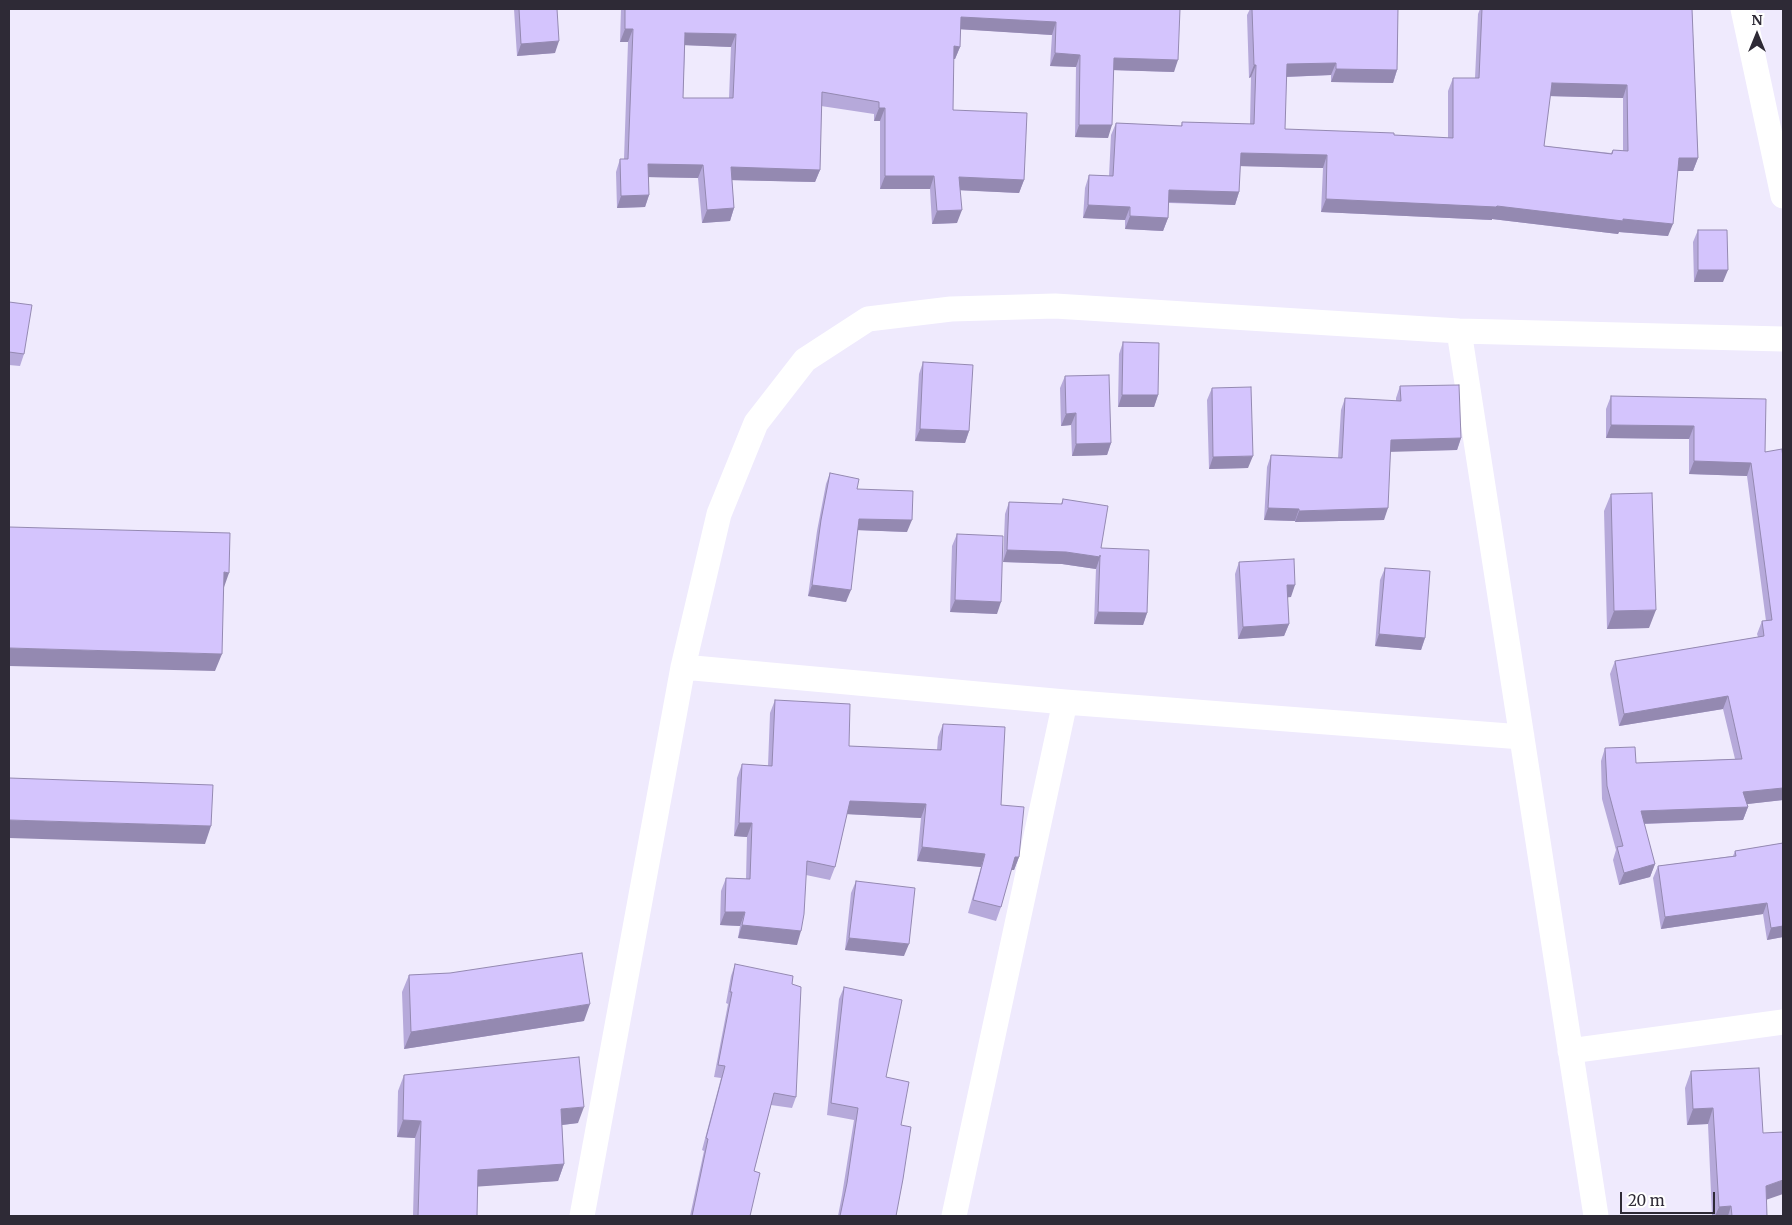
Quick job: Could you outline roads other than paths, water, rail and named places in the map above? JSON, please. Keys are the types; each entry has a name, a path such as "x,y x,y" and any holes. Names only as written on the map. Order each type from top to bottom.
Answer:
{"street":[{"path":"1743,9 1783,196"},
{"path":"582,1216 683,667 719,514 756,423 805,360 868,319 951,309 1055,306 1459,331 1783,339"},
{"path":"1459,331 1596,1216"},
{"path":"683,667 1065,702 1522,737"},
{"path":"954,1216 1065,702"},
{"path":"1570,1051 1783,1022"}]}
